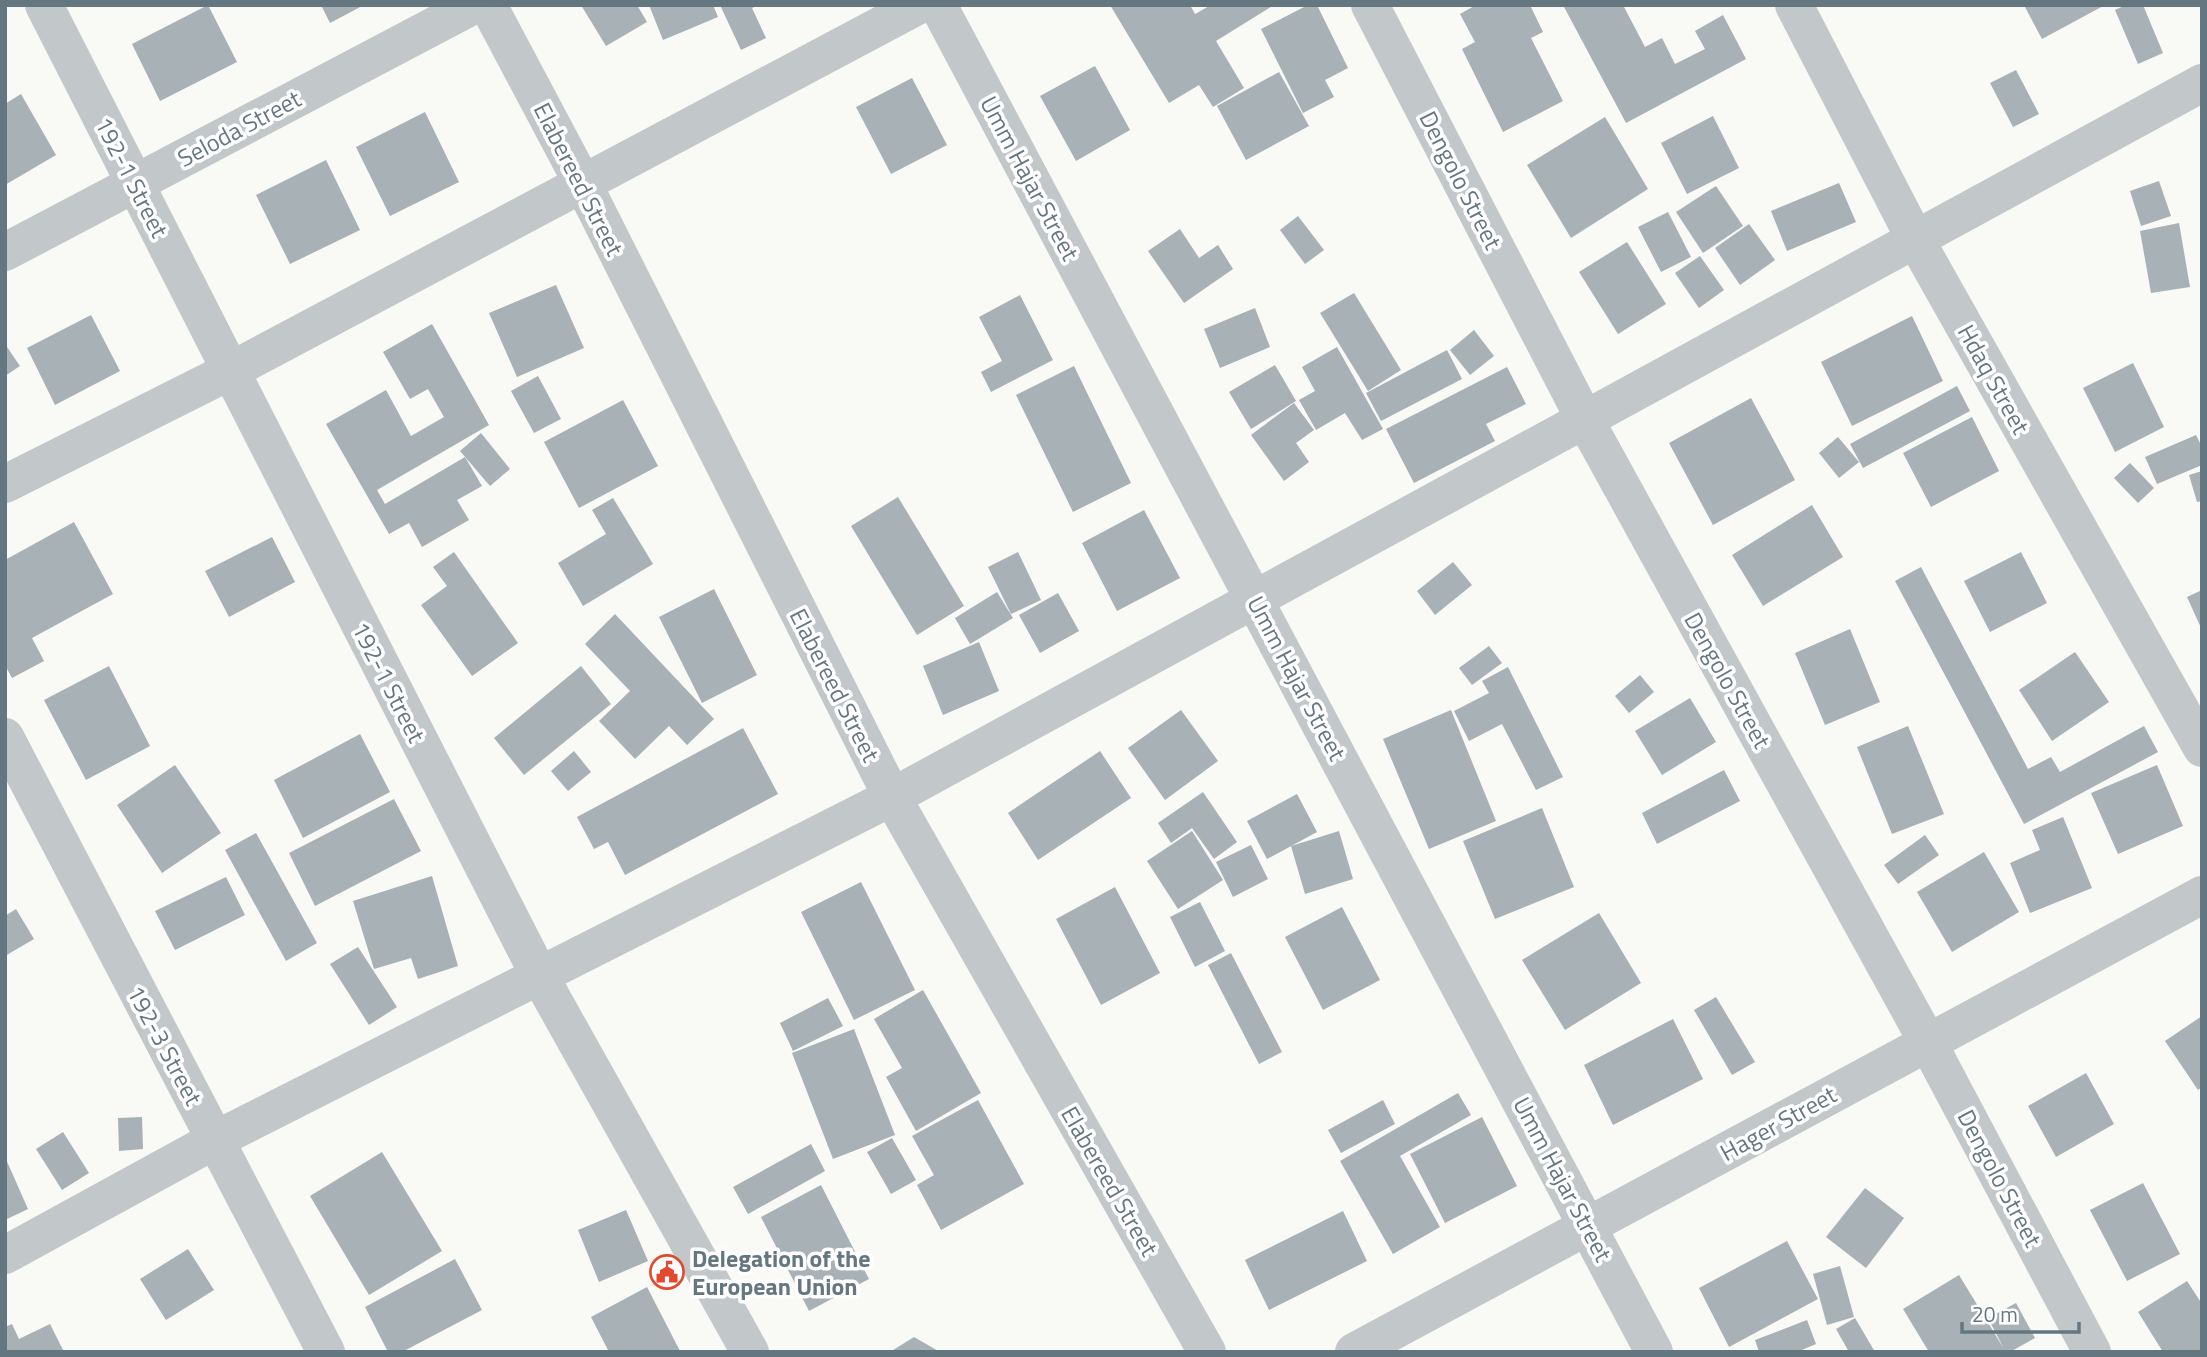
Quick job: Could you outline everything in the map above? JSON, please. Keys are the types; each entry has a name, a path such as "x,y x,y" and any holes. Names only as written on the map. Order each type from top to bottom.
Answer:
{"street":[{"name":"192-1 Street","path":"44,5 539,975 750,1352"},
{"name":"Seloda Street","path":"5,252 474,5"},
{"name":"Elabereed Street","path":"488,5 584,186 892,797 1207,1352"},
{"path":"5,484 230,371 584,186 919,5"},
{"name":"Umm Hajar Street","path":"939,5 1654,1352"},
{"name":"Dengolo Street","path":"1370,5 1585,420 1927,1041 2092,1352"},
{"name":"Hdaq Street","path":"1794,5 1914,237 2202,748"},
{"path":"5,1255 215,1140 892,797 1585,420 1914,237 2202,83"},
{"name":"192-3 Street","path":"5,737 326,1352"},
{"name":"Hager Street","path":"1354,1352 2202,895"}],"building":[{"path":"208,5 237,62 160,101 132,44"},
{"path":"321,5 364,5 330,23"},
{"path":"581,5 637,5 647,22 606,46"},
{"path":"649,5 713,5 718,17 663,40"},
{"path":"720,5 759,5 752,8 766,38 741,50"},
{"path":"1110,5 1190,5 1195,14 1211,5 1274,5 1216,41 1244,88 1213,107 1199,85 1169,103"},
{"path":"1308,5 1317,5 1348,68 1325,80 1334,97 1303,113 1261,29"},
{"path":"1476,5 1530,5 1543,32 1531,38 1563,101 1503,132 1462,49 1475,42 1460,14"},
{"path":"1563,5 1623,5 1645,47 1662,38 1675,64 1705,49 1695,31 1723,15 1746,59 1626,123"},
{"path":"2105,5 2042,39 2025,7"},
{"path":"2126,5 2143,5 2163,53 2138,64 2115,10"},
{"path":"1095,66 1130,130 1076,161 1040,96"},
{"path":"2016,70 2039,114 2013,127 1990,83"},
{"path":"1279,72 1309,126 1246,160 1217,106"},
{"path":"912,78 947,145 891,174 856,107"},
{"path":"21,94 56,155 5,185 5,104"},
{"path":"425,112 459,182 390,216 356,147"},
{"path":"1713,116 1739,168 1687,194 1661,143"},
{"path":"1605,117 1648,189 1571,238 1527,165"},
{"path":"326,160 360,230 290,264 256,195"},
{"path":"2159,181 2171,216 2141,226 2130,191"},
{"path":"1839,183 1856,222 1787,251 1771,211"},
{"path":"1716,186 1743,226 1703,253 1676,212"},
{"path":"1668,212 1691,257 1661,272 1638,227"},
{"path":"1298,216 1324,250 1305,264 1280,230"},
{"path":"2179,223 2190,287 2151,293 2140,231"},
{"path":"1749,224 1775,260 1740,285 1715,248"},
{"path":"1180,229 1199,258 1218,245 1233,269 1184,303 1148,251"},
{"path":"1627,242 1666,304 1618,334 1579,272"},
{"path":"1700,256 1724,290 1699,308 1675,273"},
{"path":"556,285 584,348 517,377 489,313"},
{"path":"1354,293 1401,370 1368,391 1320,313"},
{"path":"1020,295 1053,360 991,392 981,372 1002,361 979,317"},
{"path":"1255,308 1270,347 1220,368 1204,329"},
{"path":"91,315 120,371 55,405 27,348"},
{"path":"1912,316 1943,381 1852,426 1821,362"},
{"path":"432,324 489,425 377,490 385,504 465,457 482,486 457,500 469,520 422,547 409,523 389,534 326,424 386,390 411,436 444,417 428,389 410,399 383,352"},
{"path":"1474,330 1494,356 1470,375 1450,350"},
{"path":"5,344 20,366 5,376"},
{"path":"1337,347 1383,429 1362,440 1345,413 1316,430 1299,400 1315,391 1302,367"},
{"path":"1447,350 1462,379 1381,421 1366,393"},
{"path":"2133,363 2164,427 2115,452 2083,388"},
{"path":"1275,365 1296,401 1251,429 1229,392"},
{"path":"1074,366 1131,483 1073,512 1016,395"},
{"path":"1507,367 1526,404 1486,424 1495,441 1414,483 1386,429"},
{"path":"538,376 561,419 534,433 511,391"},
{"path":"1957,386 1970,411 1863,468 1850,444"},
{"path":"1751,398 1795,480 1713,525 1669,443"},
{"path":"623,400 658,466 579,508 544,442"},
{"path":"1294,403 1314,430 1296,443 1309,462 1284,481 1251,435"},
{"path":"1972,417 1999,471 1931,507 1903,453"},
{"path":"481,433 510,469 490,486 460,451"},
{"path":"2196,435 2202,447 2202,465 2157,484 2145,457"},
{"path":"1838,437 1859,462 1839,478 1819,453"},
{"path":"2130,463 2154,488 2138,503 2114,478"},
{"path":"2202,471 2202,501 2197,502 2189,475"},
{"path":"898,497 964,606 917,635 851,526"},
{"path":"613,498 653,564 583,606 558,563 606,534 592,510"},
{"path":"1812,505 1843,557 1763,606 1732,555"},
{"path":"1144,510 1180,578 1117,611 1082,543"},
{"path":"74,522 113,594 32,638 44,661 12,678 5,665 5,560"},
{"path":"272,537 295,582 229,617 205,571"},
{"path":"454,552 518,643 472,676 421,605 447,586 433,567"},
{"path":"1018,552 1041,600 1011,614 988,567"},
{"path":"2021,552 2047,603 1990,632 1964,581"},
{"path":"1453,562 1472,585 1435,615 1417,591"},
{"path":"1921,567 2028,769 2051,757 2060,772 2144,726 2158,752 2024,824 1895,581"},
{"path":"714,589 757,675 702,703 659,617"},
{"path":"2202,590 2202,630 2187,597"},
{"path":"997,592 1013,618 970,644 955,618"},
{"path":"1058,593 1079,631 1040,653 1019,615"},
{"path":"615,614 714,719 687,745 669,726 635,759 599,721 630,691 585,644"},
{"path":"1850,629 1880,702 1825,725 1795,653"},
{"path":"979,642 999,691 943,715 923,666"},
{"path":"1489,646 1502,663 1472,685 1459,668"},
{"path":"2075,652 2109,702 2052,741 2019,690"},
{"path":"109,666 150,746 86,780 44,700"},
{"path":"581,666 611,704 524,775 494,738"},
{"path":"1508,667 1563,777 1536,790 1502,724 1469,741 1454,711 1489,693 1482,681"},
{"path":"1640,675 1654,692 1629,713 1615,696"},
{"path":"1690,698 1716,742 1662,775 1635,731"},
{"path":"1181,710 1218,761 1165,800 1128,748"},
{"path":"1451,710 1496,821 1429,849 1383,739"},
{"path":"1908,726 1944,814 1892,834 1857,747"},
{"path":"743,728 778,794 625,875 608,842 594,849 577,817"},
{"path":"360,734 390,792 303,838 274,780"},
{"path":"574,751 591,772 568,791 551,771"},
{"path":"1100,751 1131,798 1038,860 1008,813"},
{"path":"175,765 221,833 162,873 117,805"},
{"path":"2157,765 2183,826 2118,854 2091,793"},
{"path":"1724,770 1740,801 1657,844 1642,813"},
{"path":"1203,792 1237,842 1214,859 1192,828 1171,843 1158,823"},
{"path":"1297,794 1317,832 1267,859 1247,821"},
{"path":"394,799 421,851 315,906 289,853"},
{"path":"1542,808 1574,887 1495,919 1463,841"},
{"path":"2063,817 2092,888 2030,913 2010,863 2040,850 2032,830"},
{"path":"1192,831 1223,880 1178,909 1147,861"},
{"path":"1339,831 1353,879 1305,894 1291,846"},
{"path":"256,833 317,943 286,961 225,850"},
{"path":"1925,835 1939,855 1898,884 1884,865"},
{"path":"1251,845 1268,879 1233,897 1216,862"},
{"path":"1984,852 2019,912 1952,952 1917,892"},
{"path":"432,876 458,966 418,979 411,958 374,969 353,901"},
{"path":"226,877 245,915 175,950 155,911"},
{"path":"861,882 915,990 854,1020 801,912"},
{"path":"1115,887 1160,973 1101,1005 1056,919"},
{"path":"1200,902 1225,951 1195,967 1170,917"},
{"path":"1342,907 1380,980 1323,1010 1285,937"},
{"path":"16,909 34,939 5,956 5,916"},
{"path":"1599,913 1641,983 1565,1030 1522,960"},
{"path":"358,947 397,1007 369,1025 330,964"},
{"path":"1231,953 1282,1052 1259,1064 1208,965"},
{"path":"923,990 981,1093 916,1131 886,1077 902,1068 874,1019"},
{"path":"1716,997 1755,1062 1732,1075 1694,1010"},
{"path":"828,998 843,1026 793,1051 780,1023"},
{"path":"2202,1016 2202,1087 2198,1090 2165,1041"},
{"path":"1673,1019 1703,1079 1613,1125 1584,1065"},
{"path":"854,1029 895,1135 833,1159 792,1053"},
{"path":"2086,1073 2114,1124 2056,1157 2028,1106"},
{"path":"1458,1093 1471,1115 1400,1156 1440,1227 1393,1254 1340,1161"},
{"path":"978,1100 1024,1184 941,1230 917,1185 934,1175 912,1136"},
{"path":"1383,1100 1395,1124 1341,1153 1328,1130"},
{"path":"142,1117 143,1149 119,1151 118,1118"},
{"path":"1482,1117 1517,1186 1445,1223 1410,1154"},
{"path":"63,1132 89,1173 62,1190 36,1149"},
{"path":"892,1138 916,1180 891,1194 867,1152"},
{"path":"811,1144 825,1171 748,1214 733,1187"},
{"path":"382,1152 442,1251 369,1295 310,1196"},
{"path":"5,1157 28,1209 5,1220"},
{"path":"2143,1183 2180,1254 2127,1281 2090,1210"},
{"path":"821,1185 869,1279 809,1311 761,1217"},
{"path":"1865,1188 1904,1218 1866,1268 1826,1237"},
{"path":"626,1210 648,1261 599,1282 578,1230"},
{"path":"1343,1211 1367,1261 1269,1310 1245,1260"},
{"path":"1787,1241 1818,1299 1729,1347 1699,1288"},
{"path":"188,1249 214,1290 166,1320 140,1279"},
{"path":"455,1259 482,1310 402,1352 388,1352 365,1307"},
{"path":"1840,1266 1854,1317 1827,1325 1813,1274"},
{"path":"1959,1275 2004,1349 1988,1318 2016,1303 2035,1338 2010,1352 1929,1352 1903,1309"},
{"path":"2187,1281 2202,1304 2202,1352 2163,1352 2138,1312"},
{"path":"647,1287 680,1351 609,1352 591,1317"},
{"path":"1855,1318 1875,1352 1849,1352 1836,1329"},
{"path":"1807,1320 1816,1344 1797,1352 1759,1352 1755,1340"},
{"path":"12,1324 19,1339 50,1324 64,1352 5,1352 5,1327"},
{"path":"914,1337 940,1352 890,1352"}],"place":[{"name":"Delegation of the European Union","path":"667,1272"}]}
